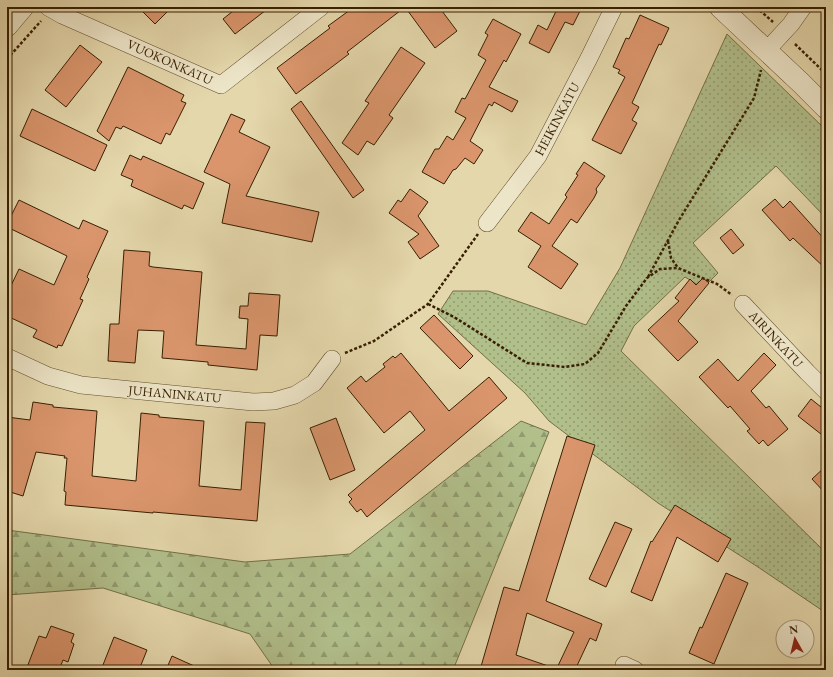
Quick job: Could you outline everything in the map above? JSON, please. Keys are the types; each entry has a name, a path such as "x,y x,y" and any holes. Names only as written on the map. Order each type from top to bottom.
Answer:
{"street":[{"path":"7,26 23,7"},
{"name":"VUOKONKATU","path":"50,8 221,85 321,7"},
{"name":"HEIKINKATU","path":"487,223 538,156 614,7"},
{"path":"720,7 767,50 826,108"},
{"path":"767,50 791,24 803,7"},
{"name":"AIRINKATU","path":"743,304 826,391"},
{"name":"JUHANINKATU","path":"7,357 48,376 82,385 253,402 274,401 295,395 314,383 332,359"}],"path":[{"path":"7,60 50,8"},
{"path":"428,304 454,317 527,363 565,367 585,364 598,353 626,306 647,278 668,240 754,98 767,50"},
{"path":"332,359 374,341 428,304 487,223"},
{"path":"668,240 670,258 678,268"},
{"path":"647,278 660,269 678,268 717,284 743,304"}],"green space":[{"path":"727,34 826,130 826,218 776,166 693,243 718,273 703,288 685,277 634,326 621,351 826,553 826,613 758,567 658,503 549,421 525,393 438,314 453,291 488,291 586,325 620,268"},
{"path":"521,421 549,432 453,670 275,670 250,634 103,588 7,595 7,530 245,562 350,554"}],"building":[{"path":"138,7 172,7 155,24"},
{"path":"238,7 270,7 235,34 223,19"},
{"path":"354,7 405,7 347,52 349,54 296,94 277,68 330,28 328,26"},
{"path":"405,7 439,7 457,31 435,48"},
{"path":"558,7 582,7 573,25 565,22 549,53 529,43 538,25 547,30"},
{"path":"640,15 669,28 661,45 659,44 632,103 639,107 632,120 637,123 621,154 592,140 625,77 618,73 620,70 613,67 626,38 629,39"},
{"path":"493,19 521,34 506,62 504,60 489,87 518,101 512,112 494,102 492,106 489,104 470,141 483,150 474,164 465,158 456,169 453,170 444,184 422,172 435,149 439,149 447,136 453,140 466,118 455,112 462,98 465,99 486,60 478,55 488,35 485,33"},
{"path":"80,45 102,62 66,107 45,90"},
{"path":"401,47 425,63 389,115 393,118 374,145 367,141 358,155 342,143 369,103 365,101"},
{"path":"128,67 184,95 181,101 186,103 170,135 166,133 161,144 123,126 121,129 116,127 109,141 97,131"},
{"path":"301,101 364,190 353,198 291,109"},
{"path":"32,109 107,145 95,171 20,136"},
{"path":"231,114 245,120 239,132 270,147 246,196 319,212 312,242 222,223 230,184 204,172"},
{"path":"130,155 141,160 143,156 204,183 193,209 184,205 182,209 131,186 133,180 121,175"},
{"path":"584,162 605,176 596,189 597,192 594,198 577,223 571,219 552,246 578,264 561,289 528,267 541,246 518,231 531,212 549,224 567,197 565,195 578,175 576,174"},
{"path":"410,189 428,202 418,216 439,246 420,259 408,242 419,234 389,213 398,200 401,202"},
{"path":"775,199 783,208 790,201 826,241 826,269 793,238 790,241 762,210"},
{"path":"19,200 79,229 83,220 108,231 87,277 89,279 80,299 83,300 62,346 58,345 57,348 33,337 37,330 7,316 7,294 19,269 54,285 67,256 7,227 7,224"},
{"path":"731,229 744,245 733,254 720,238"},
{"path":"124,250 150,252 149,266 202,272 196,345 246,349 248,319 239,318 240,306 248,306 249,293 280,295 277,336 260,335 257,370 208,365 208,362 162,358 164,331 138,330 135,363 108,361 110,324 119,324"},
{"path":"703,278 709,283 678,321 698,342 678,361 648,330 679,301 675,298 690,279 696,285"},
{"path":"434,315 473,356 460,369 420,328"},
{"path":"401,353 449,411 489,377 507,398 367,517 361,509 357,512 349,502 352,499 348,495 425,430 410,411 384,433 347,388 361,376 366,382 385,367 383,364 393,356 395,358"},
{"path":"764,353 776,365 751,391 766,408 769,406 788,429 768,446 763,440 759,444 747,431 750,429 730,406 728,408 699,377 718,359 738,381"},
{"path":"811,399 826,411 826,438 798,416"},
{"path":"33,402 53,405 53,407 97,411 92,476 136,481 141,413 159,415 159,417 204,421 199,486 241,490 246,422 265,423 257,521 65,505 66,492 64,491 67,458 64,458 65,456 36,452 23,496 7,491 7,417 30,420"},
{"path":"336,418 355,470 330,480 310,428"},
{"path":"567,436 595,445 546,601 602,624 596,641 590,638 575,670 556,670 574,632 527,613 516,655 554,668 553,670 480,670 504,587 519,591"},
{"path":"826,466 826,494 812,479"},
{"path":"675,505 731,539 718,562 677,537 652,601 631,592 651,541 652,542"},
{"path":"615,522 632,529 606,587 589,579"},
{"path":"726,573 748,583 714,664 689,653 700,627 702,628"},
{"path":"51,626 74,634 71,642 74,644 68,662 63,660 59,670 26,670 39,636 46,638"},
{"path":"114,637 147,650 139,670 101,670"},
{"path":"172,656 203,670 166,670"}]}
